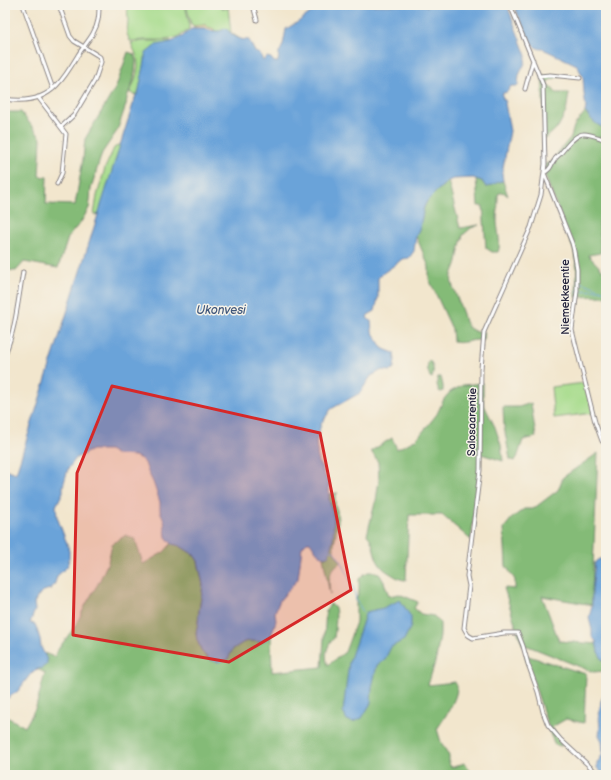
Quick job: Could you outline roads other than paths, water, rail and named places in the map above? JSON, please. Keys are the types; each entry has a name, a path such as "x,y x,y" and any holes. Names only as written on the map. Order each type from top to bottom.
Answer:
{"street":[{"path":"23,5 53,89"},
{"path":"59,5 70,36 74,41 100,57 101,62 95,80 74,115 61,127"},
{"path":"5,80 7,86 5,98 16,101 23,101 38,97 53,89 65,76 96,30 99,18 99,5"},
{"path":"253,5 257,20"},
{"name":"Salosaarentie","path":"510,5 543,85 545,164 541,195 531,227 484,332 481,369 480,470 467,576 469,586 464,628 468,635 473,638 518,632 548,725 560,739 599,775"},
{"path":"525,89 533,60"},
{"path":"539,76 550,75 580,78"},
{"path":"38,97 66,134 62,173 57,184"},
{"path":"544,173 549,170 554,160 576,136 586,134 606,140"},
{"name":"Niemekkeentie","path":"544,173 574,251 577,269 577,295 572,330 595,422 602,441 606,445"},
{"path":"5,354 14,327 23,272"}],"water":[{"name":"Ukonvesi","path":"321,5 425,5 427,7 429,5 507,5 526,56 525,63 519,75 518,86 511,86 507,92 503,93 502,95 503,99 506,101 505,103 510,131 502,173 503,181 486,187 482,181 473,178 453,179 448,181 427,201 416,236 414,251 409,258 402,259 378,278 378,298 375,311 368,315 367,318 371,321 372,331 382,348 394,353 394,368 390,371 382,370 371,376 360,393 331,409 321,424 316,442 318,462 329,482 329,499 334,518 333,539 329,555 326,556 320,555 310,542 307,542 302,547 298,579 280,600 275,612 276,621 271,636 262,642 244,642 233,649 228,659 218,662 210,660 202,652 196,633 203,585 198,561 194,555 180,546 172,544 166,537 164,520 160,511 160,502 145,463 135,456 117,455 109,450 92,450 76,458 68,469 63,486 63,492 56,506 57,517 69,549 69,561 67,567 57,576 51,589 40,593 34,603 35,610 30,623 35,624 47,664 42,668 35,670 18,691 5,700 5,469 16,473 136,95 138,94 145,61 145,54 156,45 171,42 182,37 191,29 220,31 226,28 236,37 249,40 255,52 260,54 263,61 267,57 271,58 274,62 278,62 286,29"},
{"path":"514,5 606,5 606,128 597,124 585,112 586,107 583,77 577,65 543,49 536,48 530,43"},
{"path":"606,555 606,665 598,652 596,641 592,637 589,618 592,605 595,562 602,559"},
{"path":"400,600 411,617 411,626 404,640 391,647 385,659 377,665 372,687 371,703 362,718 353,722 347,720 343,712 349,662 366,612 383,608"},
{"path":"606,690 606,775 604,775 597,768 597,763 603,752 602,741 599,735 599,717 601,701"}],"waterway":[{"path":"577,282 606,291"},
{"path":"577,291 600,290"},
{"path":"330,550 334,551 342,562 354,589 356,600 365,615"}]}
